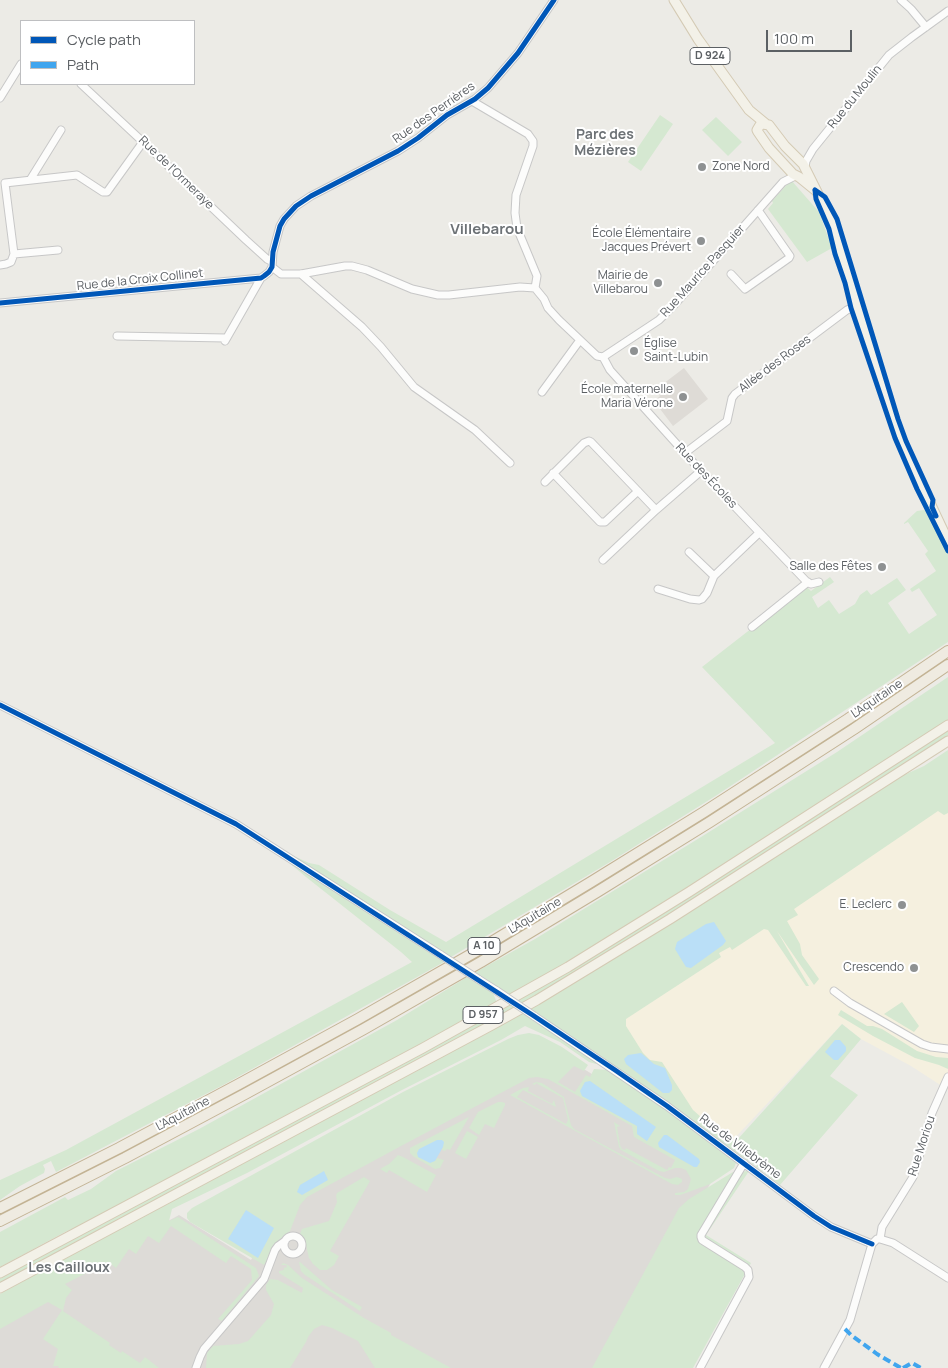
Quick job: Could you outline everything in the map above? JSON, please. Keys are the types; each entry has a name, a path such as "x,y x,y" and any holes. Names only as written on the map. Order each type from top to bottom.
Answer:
{"highway":[{"name":"L'Aquitaine","path":"0,1208 247,1080 483,947 704,812 948,651"},
{"name":"L'Aquitaine","path":"0,1221 118,1162 237,1098 364,1029 473,966 695,831 948,665"}],"main road":[{"name":"D 924","path":"674,0 698,39 749,110 762,139 788,169 801,172"},
{"name":"D 924","path":"749,110 769,125 797,158 801,172 815,190 834,227 857,306 903,444 948,541"},
{"path":"757,130 760,125 766,124"},
{"name":"D 957","path":"0,1273 423,1048 568,967 697,887 948,725"},
{"name":"D 957","path":"0,1288 492,1026 670,919 948,741"}],"street":[{"name":"Rue des Perrières","path":"272,264 280,226 296,206 311,196 398,151 447,115 472,101 488,88 518,53 554,0"},
{"path":"901,0 911,8 926,27"},
{"name":"Rue du Moulin","path":"801,172 813,149 889,55 948,11"},
{"path":"0,98 20,66"},
{"name":"Rue de l'Ormeraye","path":"82,85 272,264"},
{"path":"472,101 528,134 532,141 533,146 516,195 515,213 517,228 537,276 535,288"},
{"path":"30,180 62,130"},
{"path":"0,265 11,262 14,254 3,181 77,176 102,192 107,192 144,142"},
{"name":"Rue du Moulin","path":"797,158 813,149"},
{"path":"783,182 788,169"},
{"name":"Rue Maurice Pasquier","path":"603,356 659,320 783,182 801,172"},
{"path":"731,274 745,290 790,256 790,253 758,210"},
{"path":"14,254 58,250"},
{"path":"117,336 225,340 261,278 269,272 272,264 281,274 301,274 352,266 367,270 400,285 438,295 520,287 535,288 544,299 548,308 559,320 597,356 603,356"},
{"path":"301,274 362,327 414,387 475,430 510,463"},
{"name":"Rue de la Croix Collinet","path":"0,304 261,278"},
{"name":"Allée des Roses","path":"685,453 728,420 732,398 735,394 847,310 857,306"},
{"path":"542,392 580,340"},
{"name":"Rue des Écoles","path":"603,356 610,370 701,471 808,582"},
{"path":"545,482 584,443 589,441 656,510"},
{"path":"603,560 701,471"},
{"path":"554,473 600,522 605,522 638,490"},
{"path":"658,589 690,600 699,600 707,593 714,576 759,533"},
{"path":"689,552 714,576"},
{"path":"752,627 808,582 814,584 819,582"},
{"name":"Rue de Villebrème","path":"0,705 236,824 599,1059 656,1098 819,1220 872,1244"},
{"path":"834,991 850,1003 922,1044 948,1049"},
{"name":"Rue Moriou","path":"880,1239 882,1227 916,1170 932,1114 948,1077"},
{"path":"700,1368 749,1277 748,1270 745,1267 702,1240 701,1237 744,1163"},
{"path":"824,1368 850,1320 872,1244 877,1239 893,1243 948,1278"},
{"path":"196,1368 204,1349 264,1279 278,1246 285,1245"}],"shaded area":[{"name":"École maternelle Maria Vérone","path":"684,368 708,399 673,426 654,401 660,396 655,390"},
{"path":"948,760 948,1090 911,1066 861,1039 842,1024 730,1143 566,1013"},
{"path":"555,1051 725,1157 608,1368 0,1368 0,1314 179,1215 251,1260 292,1191"}],"green space":[{"path":"660,115 673,124 641,171 628,162"},
{"path":"716,117 742,142 728,156 702,130"},
{"path":"791,180 819,212 832,248 807,262 768,209 773,203 772,201"},
{"path":"924,510 948,554 948,642 717,795 610,862 451,957 283,851 309,863 319,865 390,910 446,942 775,743 702,667 806,586 811,591 830,577 834,582 812,597 818,608 829,600 839,614 855,604 860,595 867,590 871,595 897,578 906,590 888,603 909,634 937,615 919,588 912,592 910,589 936,571 925,554 928,551 908,522 904,524 917,511"},
{"path":"948,677 948,721 665,903 511,996 474,973 535,939 701,837 837,752"},
{"path":"948,730 948,737 706,892 524,1004 518,1000"},
{"path":"948,750 948,813 944,815 938,811 794,909 798,915 787,921 800,944 802,955 819,979 814,985 777,931 809,986 806,986 768,930 764,929 732,950 730,947 719,953 721,957 626,1019 626,1026 643,1053 650,1060 662,1062 693,1110 728,1141 737,1140 842,1024 861,1039 830,1076 858,1095 780,1185 753,1164 531,1009 612,960 897,778 924,766"},
{"path":"280,855 444,962 225,1084 56,1172 51,1161 43,1165 44,1173 0,1200 0,1180 66,1150 412,962"},
{"path":"467,977 493,993 497,1003 0,1267 0,1232 65,1197 68,1200 91,1189 116,1171 199,1129 397,1020"},
{"path":"902,1002 919,1026 914,1032 884,1014"},
{"path":"510,1005 516,1009 0,1284 0,1277"},
{"path":"841,1010 867,1026 882,1029 917,1051 936,1057 948,1058 948,1069 915,1058 873,1036 838,1015"},
{"path":"523,1013 598,1061 596,1064 589,1062 560,1042 525,1026 247,1173 172,1209 169,1221 178,1217 256,1268 259,1276 222,1321 218,1319 252,1280 251,1269 231,1256 226,1263 171,1226 159,1243 148,1236 136,1254 129,1249 116,1268 108,1262 65,1284 72,1290 66,1298 63,1311 110,1343 109,1345 121,1353 122,1351 140,1363 145,1357 159,1368 59,1368 58,1366 53,1366 58,1349 43,1339 62,1310 48,1302 0,1329 0,1294 112,1232"},
{"path":"529,1033 539,1035 562,1047 588,1065 584,1071 574,1066 558,1082 575,1092 586,1075 590,1077 594,1069 614,1072 733,1157 736,1163 734,1168 710,1184 675,1195 675,1193 684,1192 688,1189 691,1179 686,1170 675,1168 664,1172 659,1171 621,1150 614,1122 620,1126 617,1127 622,1149 625,1150 626,1148 667,1170 669,1167 671,1168 675,1160 634,1137 632,1126 548,1079 537,1077 529,1078 307,1197 300,1205 290,1231 274,1248 264,1265 190,1222 187,1218 187,1213 192,1208 403,1092 508,1039"},
{"path":"536,1082 542,1083 564,1097 571,1125 574,1129 665,1178 677,1177 682,1179 682,1182 678,1185 672,1184 510,1095 529,1087 528,1091 552,1104 554,1100 556,1107 523,1090 517,1097 566,1124 568,1120 563,1098 536,1083 535,1085 532,1084"},
{"path":"498,1102 505,1103 505,1105 494,1128 485,1124 479,1135 469,1128 478,1112"},
{"path":"469,1117 450,1150 442,1150 443,1142 435,1161 437,1158 444,1160 440,1168 435,1169 410,1153 410,1148"},
{"path":"467,1131 478,1137 466,1159 455,1153"},
{"path":"398,1155 436,1175 427,1192 389,1170 387,1173 380,1169 389,1164"},
{"path":"749,1171 706,1235 751,1263 693,1368 592,1368 679,1208 689,1199 733,1172"},
{"path":"364,1177 370,1181 330,1251 339,1256 334,1265 327,1270 320,1270 309,1258 305,1241 300,1234 302,1229 329,1221 337,1202 337,1193"},
{"path":"299,1262 332,1290 362,1307 360,1311 305,1275 301,1271"},
{"path":"283,1263 288,1265 302,1278 391,1333 391,1335 451,1368 375,1368 358,1341 322,1325 314,1329 308,1337 290,1368 206,1368 207,1353 213,1346 239,1344 248,1341 271,1315 274,1304 266,1290 266,1285 270,1279 278,1280 302,1293 303,1288 279,1273 279,1271 287,1267 286,1265 281,1265"}],"water":[{"path":"714,922 726,941 691,968 686,967 675,949 677,942 706,924"},
{"path":"835,1040 840,1040 846,1047 846,1051 838,1060 834,1060 825,1052"},
{"path":"641,1053 654,1064 665,1068 672,1085 672,1090 669,1093 663,1093 626,1064 624,1059 628,1055"},
{"path":"590,1081 656,1127 647,1141 637,1134 637,1126 582,1096 580,1091 585,1082"},
{"path":"664,1135 667,1135 699,1159 700,1162 697,1167 659,1147 658,1143"},
{"path":"437,1140 444,1142 435,1161 430,1163 418,1157 419,1149"},
{"path":"324,1171 328,1180 302,1195 297,1192 300,1185"},
{"path":"246,1210 274,1228 258,1258 228,1239"}],"marked path":[{"path":"845,1329 877,1354 901,1368"},
{"path":"903,1368 912,1363 921,1368"}],"cycle path":[{"path":"0,303 261,278 272,267 273,252 280,226 296,206 311,196 398,151 447,115 475,99 488,88 518,53 554,0"},
{"path":"815,190 816,199 829,229 851,308 895,438 917,489 948,551"},
{"path":"815,190 825,197 837,219 898,419 933,500 932,507 936,516"},
{"path":"0,705 236,824 615,1070 667,1106 814,1216 831,1227 872,1244"}],"place":[{"name":"Zone Nord","path":"702,167"},
{"name":"École Élémentaire Jacques Prévert","path":"701,241"},
{"name":"Mairie de Villebarou","path":"658,283"},
{"name":"Église Saint-Lubin","path":"634,351"},
{"name":"École maternelle Maria Vérone","path":"683,397"},
{"name":"Salle des Fêtes","path":"882,567"},
{"name":"E. Leclerc","path":"902,905"},
{"name":"Crescendo","path":"914,968"}],"district":[{"name":"Parc des Mézières","path":"605,144"},
{"name":"Villebarou","path":"487,230"},
{"name":"Les Cailloux","path":"69,1268"}]}
